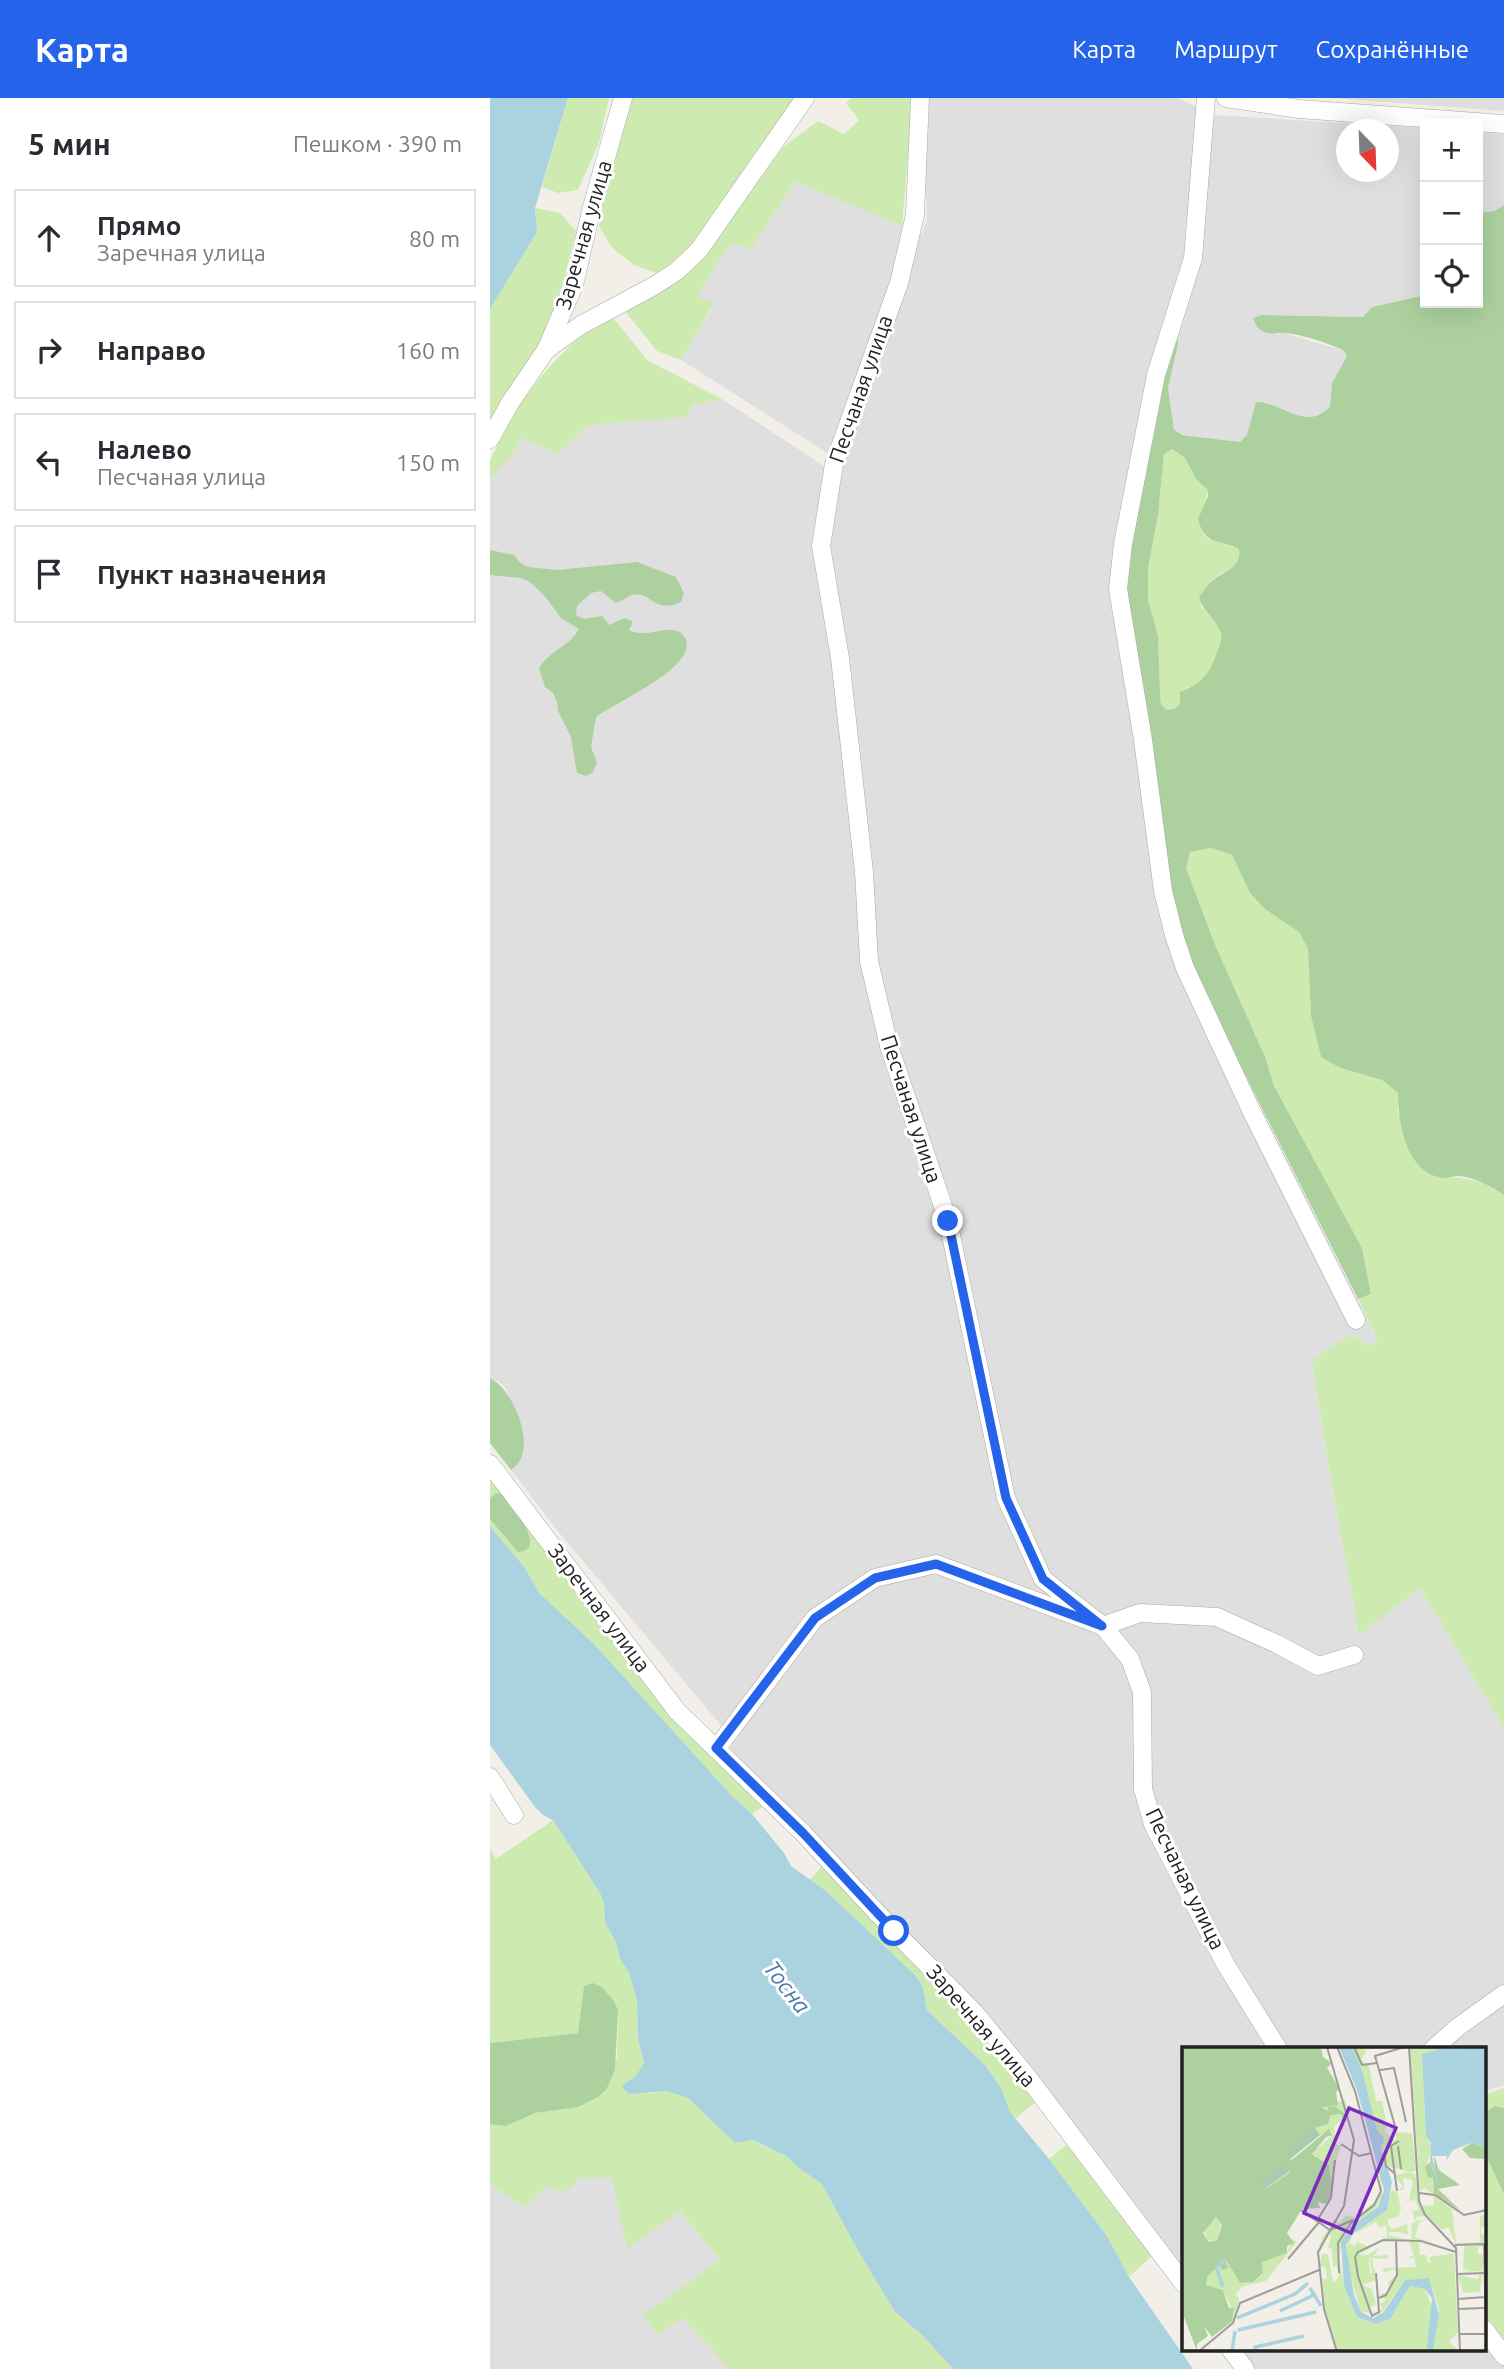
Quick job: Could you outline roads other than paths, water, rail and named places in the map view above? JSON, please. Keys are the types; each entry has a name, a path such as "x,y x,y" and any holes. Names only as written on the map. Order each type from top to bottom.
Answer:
{"street":[{"name":"Заречная улица","path":"490,439 510,402 546,350 574,285 592,207 623,98"},
{"path":"546,350 581,325 669,277 699,250 805,98"},
{"name":"Песчаная улица","path":"920,98 915,215 899,283 834,464 821,546 840,658 864,873 869,961 889,1046 948,1221 1006,1498 1043,1579 1102,1626 1130,1659 1142,1692 1143,1789 1153,1824 1226,1965 1277,2047"},
{"path":"1206,98 1193,258 1156,375 1130,506 1118,589 1143,740 1163,891 1174,935 1185,968 1252,1112 1356,1320"},
{"path":"1226,98 1299,109 1504,124"},
{"name":"Заречная улица","path":"490,1464 677,1711 803,1833 974,2012 1026,2075 1182,2281"},
{"path":"716,1748 815,1618 875,1578 936,1564 1102,1626 1140,1613 1217,1617 1318,1666 1354,1656"},
{"path":"490,1777 514,1815"},
{"path":"1436,2047 1504,1994"},
{"path":"1486,2331 1504,2356"}],"water":[{"path":"490,98 568,98 535,208 537,232 490,309"},
{"name":"Тосна","path":"490,1526 525,1568 539,1593 593,1643 732,1796 752,1814 784,1853 791,1866 826,1891 916,1976 923,1987 927,2010 985,2065 1001,2088 1010,2112 1107,2236 1129,2277 1193,2369 953,2369 923,2336 895,2312 822,2184 788,2157 753,2140 735,2143 688,2098 666,2091 629,2094 621,2086 635,2077 644,2063 638,2039 637,2001 629,1973 620,1959 616,1943 605,1922 604,1903 553,1820 535,1807 490,1745"}]}
